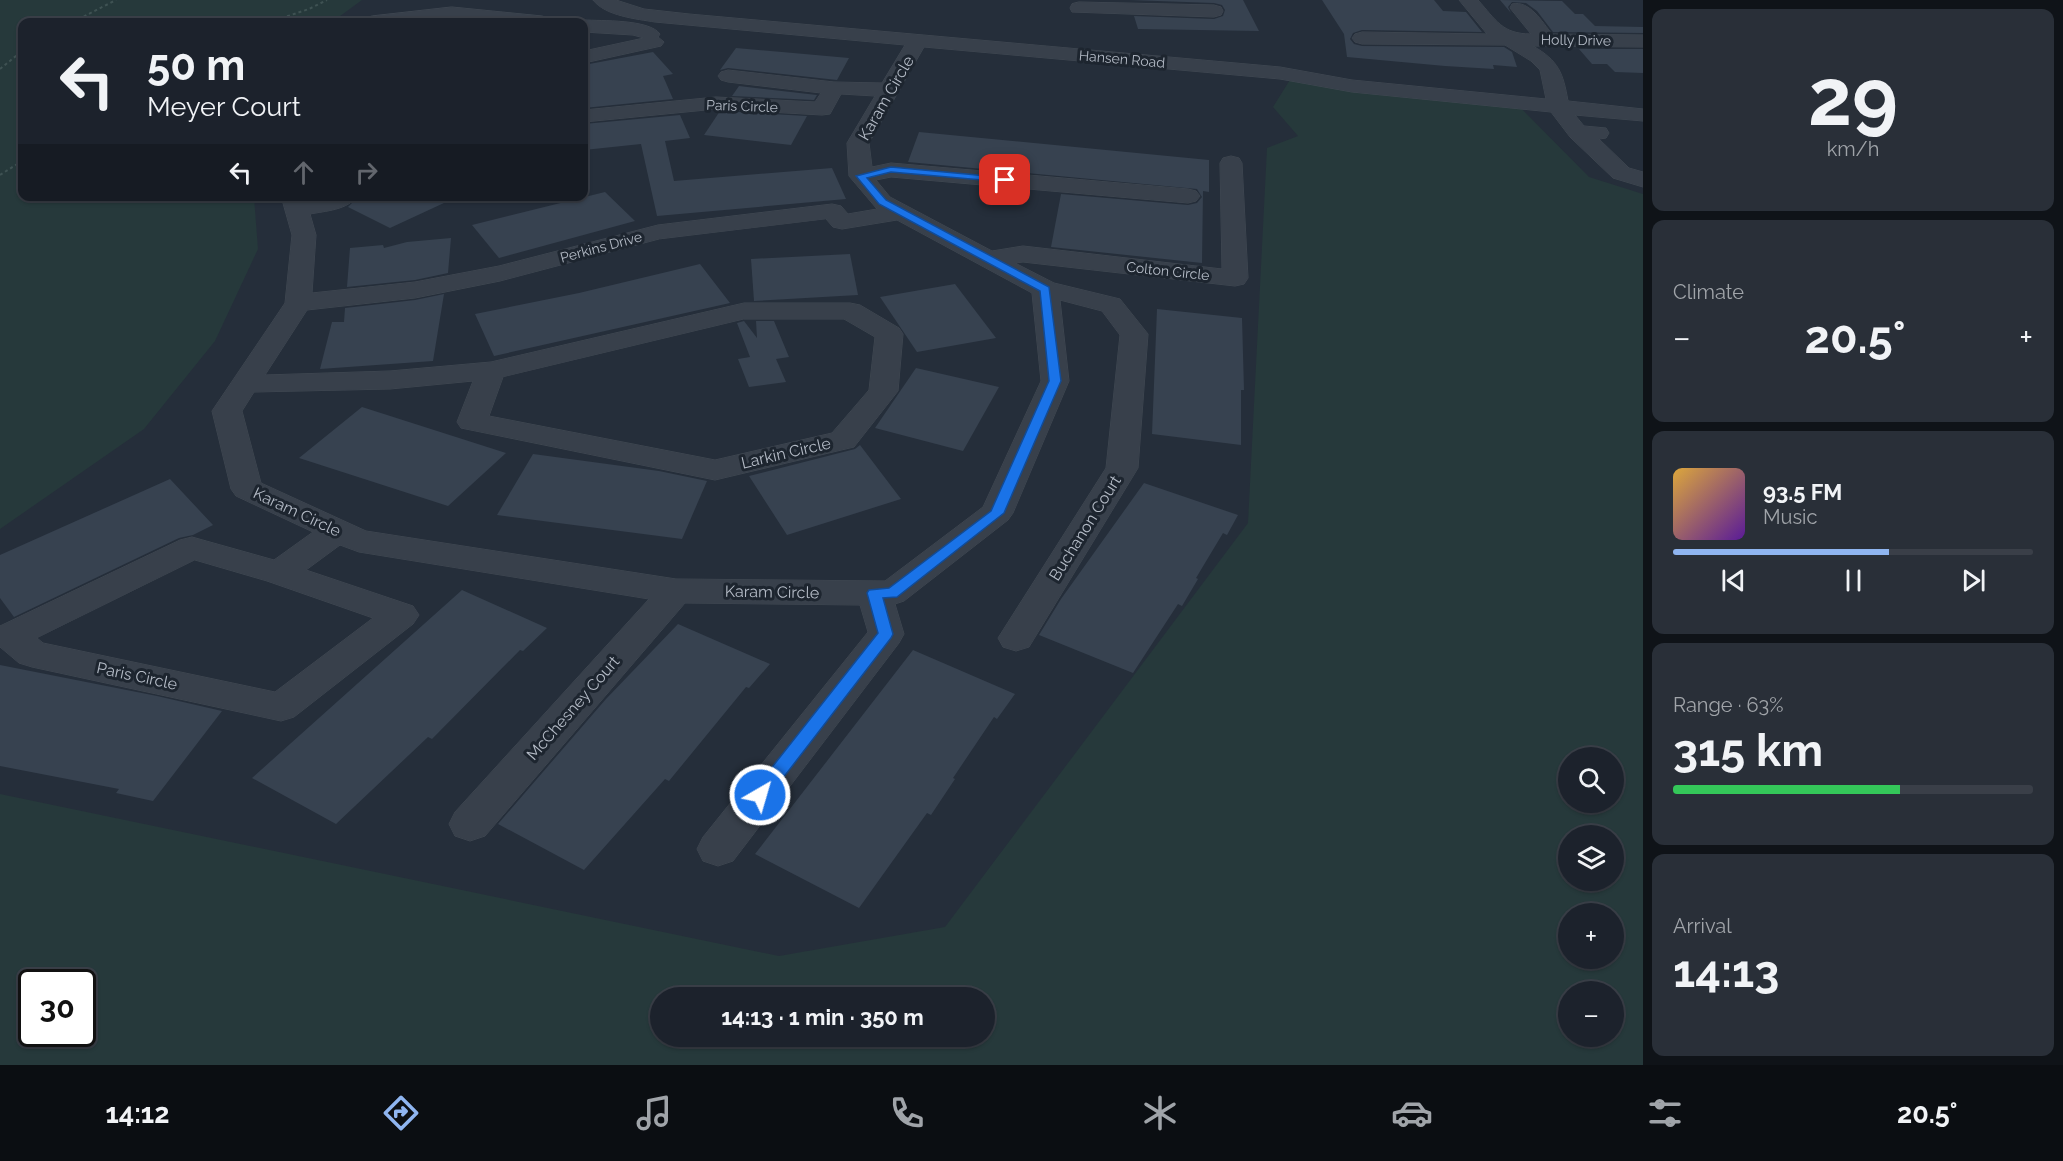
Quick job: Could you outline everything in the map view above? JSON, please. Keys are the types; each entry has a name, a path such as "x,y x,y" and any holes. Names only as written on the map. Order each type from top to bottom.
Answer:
{"street":[{"name":"Hansen Road","path":"602,0 639,14 918,40 1086,40 1352,86 1643,115"},
{"path":"712,21 718,0"},
{"path":"1468,0 1494,30 1548,67 1553,75 1557,106 1578,132 1621,173 1643,180"},
{"path":"1086,40 1078,4 1214,11"},
{"path":"1519,8 1546,39"},
{"path":"408,18 452,13 502,18"},
{"path":"588,56 668,39 689,20"},
{"path":"588,26 634,29 668,39"},
{"name":"Holly Drive","path":"1362,38 1546,39 1638,50"},
{"name":"Karam Circle","path":"861,176 858,143 918,40"},
{"path":"728,76 834,88 890,90"},
{"name":"Paris Circle","path":"588,116 716,103 822,109 834,88"},
{"path":"1578,132 1621,135"},
{"name":"Colton Circle","path":"987,259 1023,254 1234,278 1231,163"},
{"path":"1045,289 882,202 861,176 891,170 1188,196"},
{"path":"295,203 334,201"},
{"name":"Karam Circle","path":"295,203 304,235 298,303 227,411 248,489 359,541 676,591 892,593 997,513 1055,381 1045,289"},
{"name":"Perkins Drive","path":"298,303 415,290 500,273 658,231 806,212 832,211 842,222 900,212"},
{"name":"Buchanon Court","path":"1016,638 1122,468 1134,334 1111,305 1045,289"},
{"name":"Larkin Circle","path":"246,384 390,380 491,371 744,311 850,311 889,334 883,391 843,440 715,470 472,422 491,371"},
{"path":"279,573 337,531"},
{"name":"Paris Circle","path":"192,548 279,573 401,615 281,707 32,654 11,636 192,548"},
{"name":"McChesney Court","path":"470,824 676,591"},
{"path":"718,849 886,634 874,593"}],"path":[{"path":"81,18 116,0"},
{"path":"282,18 327,0"},
{"path":"0,69 18,54"},
{"path":"0,175 18,164"}],"shaded area":[{"path":"0,0 362,0 337,18 18,18 18,201 254,201 258,249 215,341 144,429 0,529"},
{"path":"1293,75 1514,101 1589,177 1643,194 1643,1065 0,1065 0,794 779,956 945,927 1248,523 1267,148 1298,136 1273,107"}],"building":[{"path":"1129,0 1243,0 1259,31 1138,29 1134,16 1214,19 1223,16 1225,10 1222,5 1214,3"},
{"path":"1322,0 1434,0 1443,11 1466,12 1482,32 1362,30 1353,33 1350,39 1354,44 1362,46 1504,47 1512,52 1517,67 1493,65 1494,69 1347,57 1344,34"},
{"path":"1500,0 1562,1 1575,14 1583,14 1595,26 1643,27 1643,33 1553,32 1537,11 1526,3 1512,2 1508,7 1511,13"},
{"path":"736,48 849,58 837,80 728,68 720,70"},
{"path":"1579,49 1643,49 1643,73 1615,72 1607,64 1592,64"},
{"path":"653,52 673,74 663,76 673,99 588,108 588,64"},
{"path":"739,86 817,95 814,100 732,96"},
{"path":"720,111 807,116 791,145 704,135"},
{"path":"680,115 690,138 665,141 674,181 832,168 846,199 657,216 641,144 588,150 588,124"},
{"path":"919,132 1209,160 1209,192 1203,191 1202,263 1051,247 1061,194 1188,205 1197,203 1202,197 1197,189 908,162"},
{"path":"605,192 635,221 499,258 472,225 569,201 588,201 588,196"},
{"path":"354,201 448,201 390,228 348,207"},
{"path":"451,238 448,273 415,280 347,287 350,248 383,245 384,248 407,242"},
{"path":"850,254 858,295 754,301 751,259"},
{"path":"700,264 730,303 494,356 475,314 579,293"},
{"path":"955,284 996,338 917,352 880,297"},
{"path":"444,294 433,361 320,369 332,322 344,322 345,308 415,300"},
{"path":"1157,309 1242,318 1244,390 1241,390 1241,445 1152,434"},
{"path":"744,321 757,338 756,321 774,321 789,357 776,359 786,382 749,387 738,359 750,357 737,323"},
{"path":"916,368 999,387 963,451 875,428"},
{"path":"362,407 506,453 448,506 299,458"},
{"path":"860,445 901,499 787,535 749,476 855,449"},
{"path":"533,454 659,471 707,481 682,539 497,515"},
{"path":"170,479 213,525 193,535 179,538 14,617 0,598 0,555"},
{"path":"1144,483 1238,515 1227,535 1223,533 1182,606 1178,604 1133,673 1039,635 1061,599"},
{"path":"462,590 547,628 523,651 520,650 432,739 428,737 336,824 252,778"},
{"path":"678,624 770,664 749,688 746,687 669,781 665,779 584,870 498,824 606,699"},
{"path":"913,650 1015,694 997,719 994,717 931,815 927,813 859,908 755,854"},
{"path":"0,665 222,711 153,801 116,793 119,789 0,766"}],"route":[{"path":"760,795 886,634 874,593 892,593 997,513 1055,381 1045,289 882,202 861,176 891,170 1005,180"}]}
